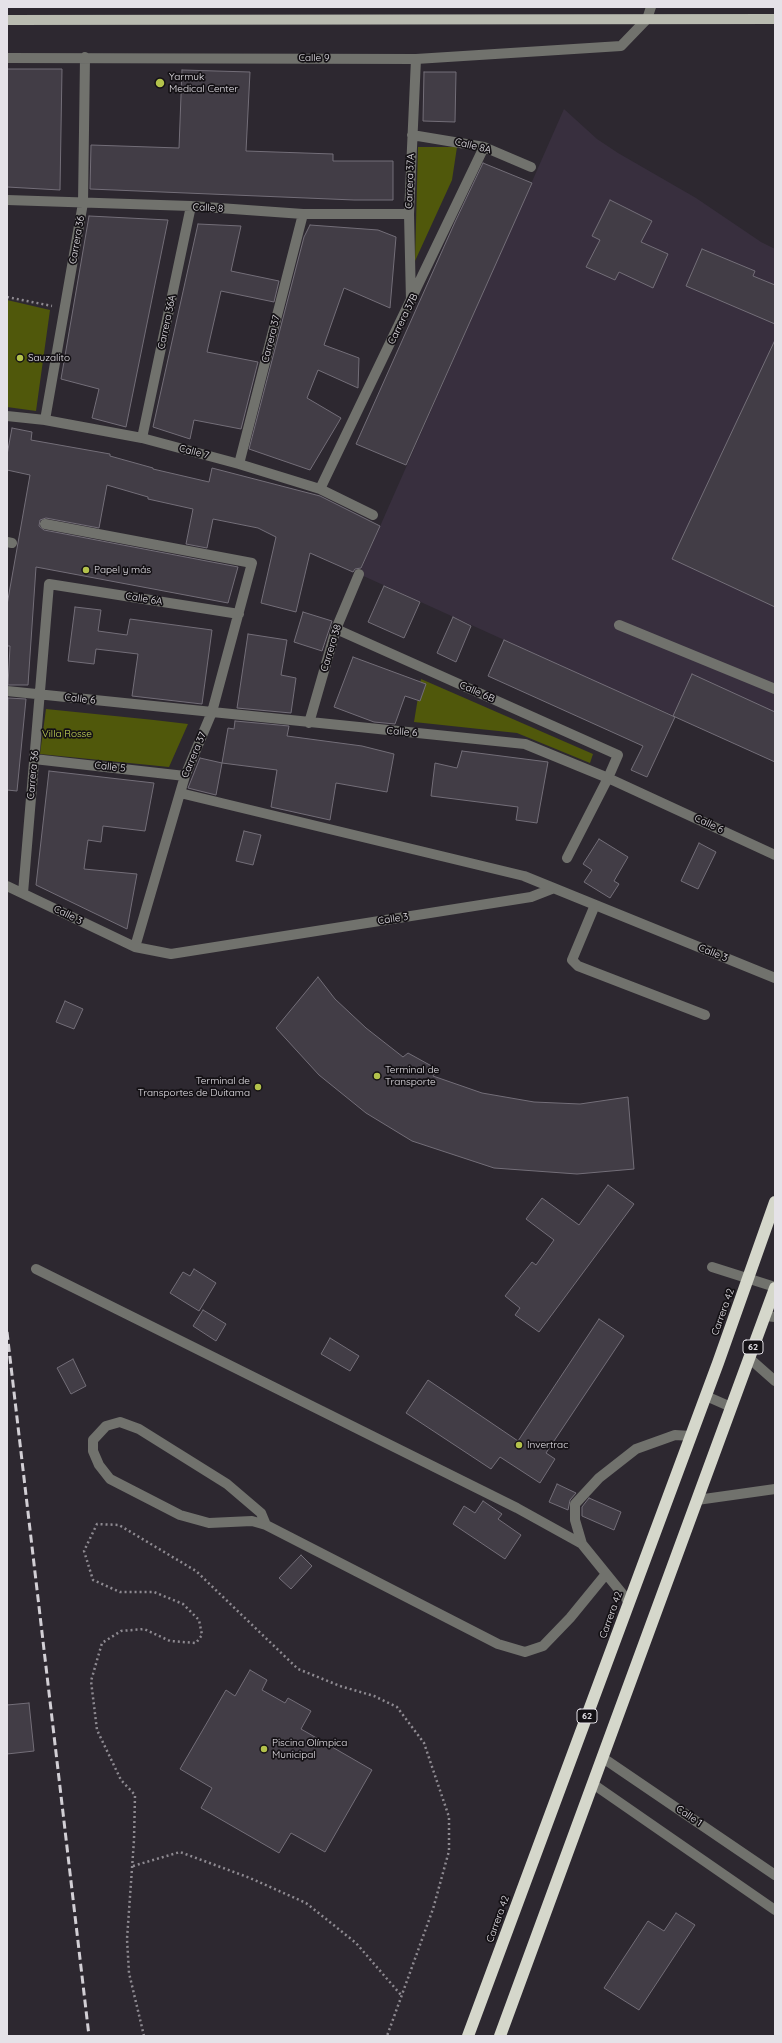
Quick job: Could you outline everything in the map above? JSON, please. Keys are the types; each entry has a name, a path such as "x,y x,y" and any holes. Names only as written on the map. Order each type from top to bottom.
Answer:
{"highway":[{"name":"Carrera 42","path":"468,2036 706,1396 775,1202"},
{"name":"62","path":"500,2036 749,1358 770,1316 775,1288"}],"main road":[{"path":"7,20 775,19"}],"street":[{"path":"646,19 651,7"},
{"name":"Calle 9","path":"7,58 416,59 621,46 646,19"},
{"name":"Carrera 36","path":"45,420 83,203 85,57"},
{"name":"Carrera 37A","path":"411,303 409,214 416,59"},
{"name":"Calle 8A","path":"412,135 484,147 531,167"},
{"name":"Carrera 37B","path":"320,489 411,303 484,147"},
{"name":"Calle 8","path":"7,200 191,206 303,214 409,214"},
{"name":"Carrera 36A","path":"142,438 191,206"},
{"name":"Carrera 37","path":"239,464 303,214"},
{"name":"Calle 7","path":"7,416 45,420 142,438 239,464 320,489 373,515"},
{"name":"Carrera 37","path":"45,524 252,563 240,614 212,712 185,776 135,947"},
{"name":"Carrera 38","path":"309,723 336,629 359,574"},
{"name":"Carrera 36","path":"23,893 49,584"},
{"name":"Calle 6A","path":"49,584 240,614"},
{"path":"619,625 775,689"},
{"name":"Calle 6B","path":"336,629 618,755 608,778"},
{"name":"Calle 6","path":"7,692 525,744 608,778 775,855"},
{"name":"Calle 5","path":"34,759 185,776"},
{"path":"567,858 608,778"},
{"path":"180,793 524,876 554,888"},
{"name":"Calle 3","path":"7,886 135,947 171,954 531,897 554,888 775,978"},
{"path":"595,905 572,960 578,966 705,1015"},
{"path":"712,1267 775,1288"},
{"path":"36,1270 517,1508 582,1544 629,1602"},
{"path":"749,1358 775,1381"},
{"path":"706,1396 731,1407"},
{"path":"266,1525 261,1513 226,1484 139,1429 120,1422 106,1426 93,1440 93,1451 99,1465 110,1479 180,1515 209,1523 252,1521 266,1525 498,1644 525,1652 543,1646 570,1618 606,1574"},
{"path":"582,1544 575,1520 575,1504 599,1478 636,1449 675,1435 691,1436"},
{"path":"697,1500 775,1488"},
{"name":"Calle 1","path":"603,1758 775,1875"},
{"path":"593,1784 775,1910"}],"path":[{"path":"7,297 64,308"},
{"path":"144,2036 129,1972 127,1939 133,1866 135,1795 120,1780 97,1730 91,1681 102,1643 122,1631 144,1629 170,1641 196,1643 202,1635 199,1620 183,1604 154,1592 120,1592 93,1580 84,1551 97,1524 119,1525 196,1571 298,1669 340,1686 374,1696 397,1707 424,1743 449,1817 449,1851 433,1909 387,2036"},
{"path":"133,1866 180,1852 250,1878 306,1903 356,1943 402,1996"}],"shaded area":[{"path":"564,109 597,139 618,153 696,198 761,242 775,249 775,759 610,688 359,574"}],"green space":[{"path":"670,7 775,7 775,8 674,8"},
{"path":"418,147 457,147 452,180 415,261"},
{"name":"Sauzalito","path":"7,300 50,310 36,411 7,407"},
{"path":"421,679 593,754 590,763 517,733 414,722"},
{"name":"Villa Rosse","path":"46,709 188,724 169,767 40,754"}],"building":[{"path":"7,69 62,69 60,190 7,187"},
{"path":"182,70 250,72 246,151 333,154 333,161 393,161 393,200 354,200 90,189 91,145 179,148"},
{"path":"424,72 456,72 455,122 423,121"},
{"path":"483,163 532,183 406,465 356,444 455,222"},
{"path":"610,200 652,221 641,242 668,254 653,288 619,272 615,280 586,267 600,240 592,236"},
{"path":"89,216 168,220 126,427 92,418 99,389 61,379"},
{"path":"198,224 241,226 231,271 279,281 274,302 221,291 207,352 258,362 241,429 194,420 190,439 153,427"},
{"path":"310,225 378,230 396,237 390,308 344,288 324,345 359,358 358,388 318,370 307,398 341,418 310,470 249,449 304,237"},
{"path":"702,249 755,271 753,276 775,285 775,324 686,286"},
{"path":"775,340 775,607 672,559"},
{"path":"12,428 32,432 31,440 110,454 110,456 153,469 209,482 212,468 320,496 380,526 361,568 355,569 353,572 310,553 296,612 261,603 276,537 258,528 213,519 207,548 186,544 193,509 148,499 148,497 107,485 99,528 46,518 40,520 39,526 44,530 238,567 228,603 36,567 28,685 8,685 10,646 7,646 7,605 30,475 7,470 7,455"},
{"path":"384,586 420,602 404,638 368,622"},
{"path":"75,607 101,610 98,631 127,635 130,619 212,630 202,704 132,696 138,654 96,649 94,664 68,661"},
{"path":"303,612 332,621 322,651 294,642"},
{"path":"453,617 471,626 456,662 437,653"},
{"path":"248,634 287,640 281,675 296,678 291,713 237,708"},
{"path":"504,640 675,717 647,777 631,770 643,746 488,676"},
{"path":"353,657 426,684 420,701 405,696 395,724 374,722 334,707"},
{"path":"692,674 775,712 775,762 673,716"},
{"path":"8,698 26,699 17,791 7,790"},
{"path":"235,721 289,726 287,736 362,746 394,754 387,792 336,783 330,820 271,807 277,770 222,763 228,728 234,729"},
{"path":"462,751 548,762 537,823 516,820 518,807 431,796 435,763 457,768"},
{"path":"200,758 222,763 216,795 188,788"},
{"path":"49,771 154,783 145,831 103,826 101,842 88,840 84,869 137,874 127,929 36,885"},
{"path":"244,831 261,835 253,865 236,861"},
{"path":"599,839 628,857 614,881 619,884 610,898 584,882 592,870 583,864"},
{"path":"699,843 716,852 698,889 681,881"},
{"name":"Terminal de Transporte","path":"318,977 335,999 366,1028 403,1057 408,1053 437,1069 433,1076 482,1093 534,1102 580,1104 628,1097 634,1169 577,1174 494,1168 412,1141 366,1113 319,1075 276,1028"},
{"path":"65,1001 83,1009 74,1029 56,1022"},
{"path":"608,1185 634,1204 539,1332 515,1315 520,1308 505,1296 532,1262 536,1265 554,1240 526,1219 542,1198 579,1225"},
{"path":"194,1269 216,1283 199,1311 170,1293 183,1272 190,1276"},
{"path":"203,1310 226,1324 216,1341 193,1326"},
{"path":"599,1319 624,1336 546,1453 555,1459 540,1483 500,1457 491,1469 406,1413 428,1380 518,1441"},
{"path":"330,1338 359,1356 350,1371 321,1354"},
{"path":"73,1359 86,1386 71,1394 57,1368"},
{"path":"557,1484 576,1493 570,1500 568,1510 549,1502"},
{"path":"589,1498 621,1512 614,1530 582,1516 582,1507"},
{"path":"483,1501 502,1514 498,1519 521,1535 505,1559 453,1524 464,1506 475,1513"},
{"path":"301,1555 312,1566 291,1589 279,1578"},
{"name":"Piscina Olímpica Municipal","path":"250,1670 267,1680 262,1690 285,1703 288,1698 311,1711 301,1729 372,1770 325,1852 291,1833 279,1853 201,1808 212,1788 180,1769 226,1690 235,1696"},
{"path":"29,1703 34,1751 7,1754 7,1705"},
{"path":"676,1913 695,1925 639,2010 604,1988 648,1921 664,1931"}],"railway":[{"path":"7,1332 89,2036"}],"place":[{"name":"Yarmuk Medical Center","path":"160,83"},
{"name":"Sauzalito","path":"20,358"},
{"name":"Papel y más","path":"86,570"},
{"name":"Terminal de Transporte","path":"377,1076"},
{"name":"Terminal de Transportes de Duitama","path":"258,1087"},
{"name":"Invertrac","path":"519,1445"},
{"name":"Piscina Olímpica Municipal","path":"264,1749"}]}
